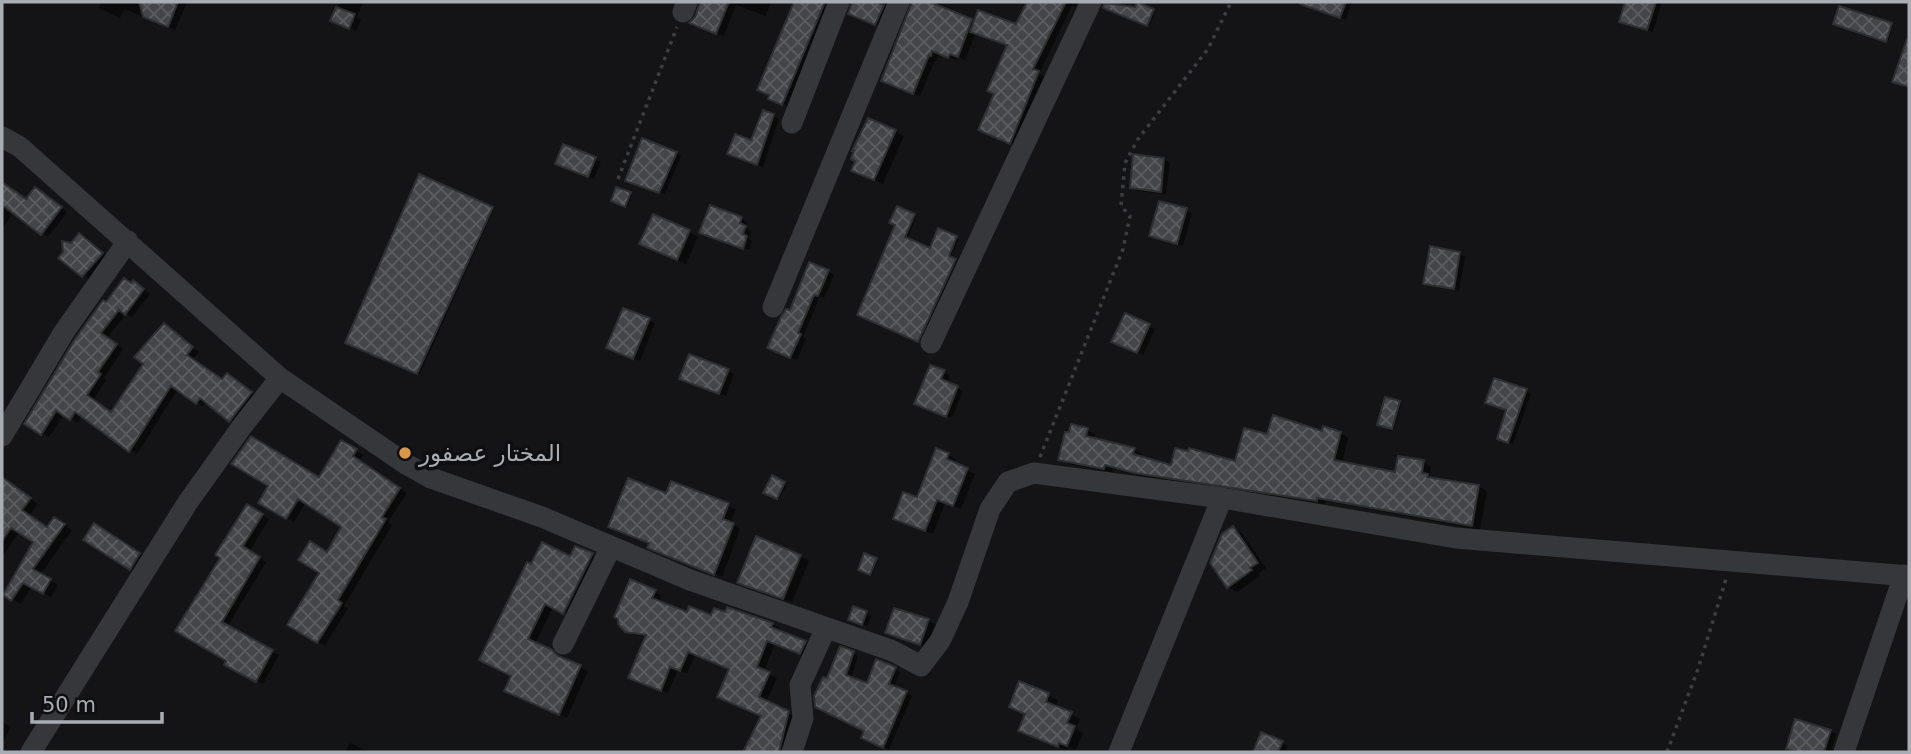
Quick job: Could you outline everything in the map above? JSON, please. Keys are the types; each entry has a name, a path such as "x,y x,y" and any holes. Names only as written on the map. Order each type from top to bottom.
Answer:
{"street":[{"path":"792,122 839,2"},
{"path":"773,307 899,2"},
{"path":"931,343 1091,2"},
{"path":"2,137 20,147 128,240 280,378 406,464 431,478 542,517 690,580 893,651 921,666 940,641 990,509 1007,482 1034,473 1222,498 1456,538 1907,575 1844,752"},
{"path":"2,436 64,332 128,240"},
{"path":"31,752 188,502 280,378"},
{"path":"1119,752 1222,498"},
{"path":"564,644 611,547"},
{"path":"792,752 803,718 800,685 826,628"}],"path":[{"path":"1034,473 1123,250 1130,216 1121,206 1125,163 1138,139 1209,50 1231,2"},
{"path":"618,179 685,7"},
{"path":"1667,752 1698,669 1731,560"}],"building":[{"path":"139,2 178,2 168,27 143,17"},
{"path":"700,2 729,2 716,34 689,23 695,17"},
{"path":"794,2 825,2 782,105 757,90"},
{"path":"852,2 876,2 884,5 875,25 848,14"},
{"path":"912,2 930,2 972,19 958,57 950,54 948,58 932,51 913,94 881,81"},
{"path":"1027,2 1066,2 1033,69 1039,71 1010,144 978,130 994,94 987,91 1007,45 970,32 978,10 1016,24"},
{"path":"1137,2 1154,9 1147,26 1103,8 1104,3 1135,7"},
{"path":"1300,2 1346,2 1340,18"},
{"path":"1625,2 1656,2 1647,30 1619,22"},
{"path":"1839,6 1892,23 1886,42 1833,24"},
{"path":"336,7 355,14 349,29 330,21"},
{"path":"1907,39 1909,40 1909,87 1892,82"},
{"path":"763,110 774,114 757,165 727,154 735,134 751,140"},
{"path":"868,118 896,130 874,180 851,171 855,161 851,159 852,151"},
{"path":"642,138 677,152 659,193 625,181"},
{"path":"563,144 596,157 588,177 555,164"},
{"path":"1133,154 1164,158 1161,192 1130,188"},
{"path":"419,174 493,207 417,374 345,343"},
{"path":"2,182 26,199 35,187 62,207 41,235 2,205"},
{"path":"616,187 631,192 625,207 611,201"},
{"path":"1159,201 1187,208 1177,244 1149,236"},
{"path":"710,205 742,217 740,223 746,226 743,234 747,236 743,249 699,233"},
{"path":"897,206 915,214 905,237 930,248 938,228 957,236 949,256 956,259 918,342 857,315 895,225 889,223"},
{"path":"653,214 690,230 677,260 639,244"},
{"path":"79,233 103,253 82,277 58,258 63,252 62,241 71,243"},
{"path":"1430,246 1460,252 1454,289 1423,284"},
{"path":"809,262 829,270 818,296 814,295 790,358 767,348 781,317 786,309 790,310"},
{"path":"124,278 131,283 133,280 144,289 125,315 119,310 101,333 117,344 98,372 101,374 87,395 111,412 143,364 134,357 164,323 193,347 187,355 222,379 227,373 252,392 229,422 200,398 196,404 171,386 129,452 75,412 70,420 56,411 41,435 24,424 75,339 103,300 106,302"},
{"path":"623,308 650,318 633,359 606,348"},
{"path":"1125,313 1150,324 1137,353 1111,342"},
{"path":"689,354 729,369 719,394 679,379"},
{"path":"930,365 945,370 941,379 958,386 946,417 914,404"},
{"path":"1494,378 1527,389 1508,443 1497,439 1506,410 1485,403"},
{"path":"1385,397 1400,401 1392,429 1377,425"},
{"path":"1273,415 1322,431 1323,426 1341,432 1334,460 1395,472 1398,456 1424,460 1422,473 1428,474 1427,477 1479,485 1472,526 1317,498 1317,501 1134,473 1105,465 1104,469 1058,460 1065,432 1069,432 1071,424 1088,428 1086,436 1135,448 1133,454 1171,465 1175,448 1188,451 1189,448 1235,461 1244,428 1267,434"},
{"path":"251,436 319,477 341,440 357,449 353,456 400,488 382,517 386,519 338,600 342,603 317,643 287,625 319,573 298,560 310,541 327,552 341,527 298,499 286,519 258,503 268,486 231,464"},
{"path":"936,448 949,453 947,459 968,468 953,506 937,500 925,531 893,519 903,492 917,497"},
{"path":"772,475 785,482 777,499 763,493"},
{"path":"2,477 31,498 22,510 47,527 54,517 65,524 33,569 51,579 43,594 23,583 11,601 3,595 33,542 11,528 2,541"},
{"path":"628,478 666,493 671,481 729,503 723,519 734,523 714,575 647,548 649,543 608,527"},
{"path":"247,504 263,514 243,546 260,557 222,622 273,650 256,682 224,665 226,661 175,631 220,558 215,555"},
{"path":"94,523 140,553 130,570 83,540"},
{"path":"1233,526 1258,563 1227,588 1210,563 1222,534"},
{"path":"756,536 801,555 783,599 737,583"},
{"path":"542,542 570,556 575,546 593,553 563,614 545,604 528,639 581,665 559,715 504,691 511,676 479,660 527,562 531,564"},
{"path":"864,553 877,558 870,575 858,570"},
{"path":"630,579 656,590 652,598 687,612 689,606 711,615 714,608 725,612 727,607 773,623 771,627 806,641 800,654 767,641 757,667 770,672 759,697 789,711 779,752 743,752 761,716 717,697 729,669 688,652 680,671 670,667 661,691 628,678 646,635 625,632 614,617"},
{"path":"853,606 867,611 862,625 848,620"},
{"path":"894,608 929,619 920,645 885,633"},
{"path":"840,646 854,651 846,675 867,683 876,659 896,667 889,684 907,691 883,748 861,738 864,731 815,707 814,696 823,677 827,678"},
{"path":"1019,681 1049,693 1046,702 1072,712 1067,723 1075,726 1067,746 1059,743 1058,747 1018,731 1025,714 1009,707"},
{"path":"1795,719 1831,730 1824,752 1797,752 1786,749"},
{"path":"1261,732 1283,741 1278,752 1253,752"}],"place":[{"name":"المختار عصفور","path":"405,453"}]}
